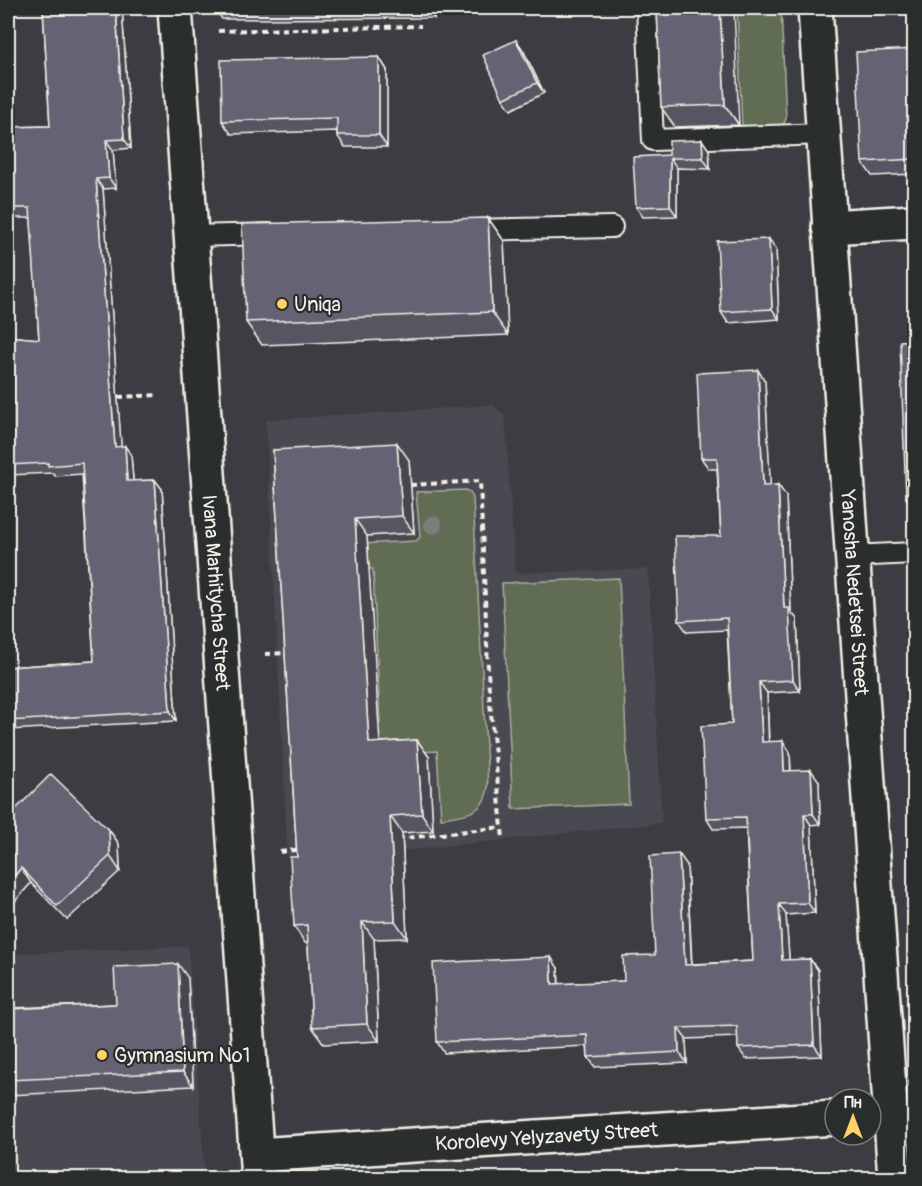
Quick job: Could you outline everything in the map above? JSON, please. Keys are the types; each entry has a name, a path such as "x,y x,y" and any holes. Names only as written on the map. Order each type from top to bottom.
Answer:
{"street":[{"name":"Ivana Marhitycha Street","path":"175,8 258,1167"},
{"name":"Yanosha Nedetsei Street","path":"814,8 895,1179"},
{"path":"829,227 915,222"},
{"name":"Korolevy Yelyzavety Street","path":"258,1167 823,1119"}],"lane":[{"path":"646,8 653,140 823,134"},
{"path":"446,230 612,227"},
{"path":"191,236 291,233"},
{"path":"852,556 915,554"}],"path":[{"path":"218,31 421,26"},
{"path":"118,397 158,395"},
{"path":"410,485 480,481 489,692 503,839"},
{"path":"265,654 296,652"},
{"path":"397,839 502,827"},
{"path":"280,852 303,849"}],"shaded area":[{"path":"493,405 505,416 515,573 648,569 662,823 288,863 266,420"},
{"name":"Gymnasium №1","path":"188,946 205,1178 8,1178 8,954"}],"green space":[{"path":"737,8 781,8 786,119 783,125 742,126"},
{"path":"465,490 470,492 473,498 488,786 483,803 478,808 465,814 441,818 437,751 373,755 371,723 380,723 373,569 362,569 361,544 416,541 420,537 416,492"},
{"path":"619,578 629,804 513,809 502,583"}],"building":[{"path":"43,8 116,8 124,139 106,140 109,178 96,179 115,447 125,446 127,481 155,480 170,711 8,721 8,667 94,661 82,463 48,466 48,463 8,465 8,336 39,339 30,208 8,208 8,127 50,126"},
{"path":"657,8 720,8 725,105 661,107"},
{"path":"516,40 537,83 503,99 483,55"},
{"path":"915,49 915,159 862,162 856,52"},
{"path":"379,57 379,135 337,135 337,118 222,121 221,60"},
{"path":"702,140 703,158 670,158 670,206 636,207 633,157 669,155 669,141"},
{"path":"488,218 492,312 246,322 242,224"},
{"path":"769,239 772,309 721,312 717,241"},
{"path":"915,340 915,498 906,498 900,341"},
{"path":"758,370 763,486 778,485 784,608 789,608 793,680 759,682 762,742 783,741 784,771 811,770 813,814 804,814 808,903 779,904 782,960 810,959 814,1045 738,1048 737,1026 678,1028 679,1052 588,1057 587,1035 437,1042 433,963 551,957 552,984 624,981 623,956 655,955 650,856 679,854 685,965 753,961 746,817 706,818 701,726 732,724 727,618 679,621 675,536 721,536 717,458 701,458 697,373"},
{"path":"397,443 402,516 355,519 369,743 417,740 422,814 390,816 395,921 362,922 367,1024 312,1027 307,925 294,926 290,857 297,857 273,450"},
{"path":"51,774 109,830 110,856 57,906 21,868 8,884 8,815"},
{"path":"178,964 183,1072 8,1080 8,1009 116,1004 114,967"},
{"path":"394,1174 394,1179 299,1179 299,1177"},
{"path":"831,1174 831,1179 761,1179 761,1177"}],"place":[{"name":"Uniqa","path":"282,304"},
{"name":"Gymnasium №1","path":"102,1055"}]}
